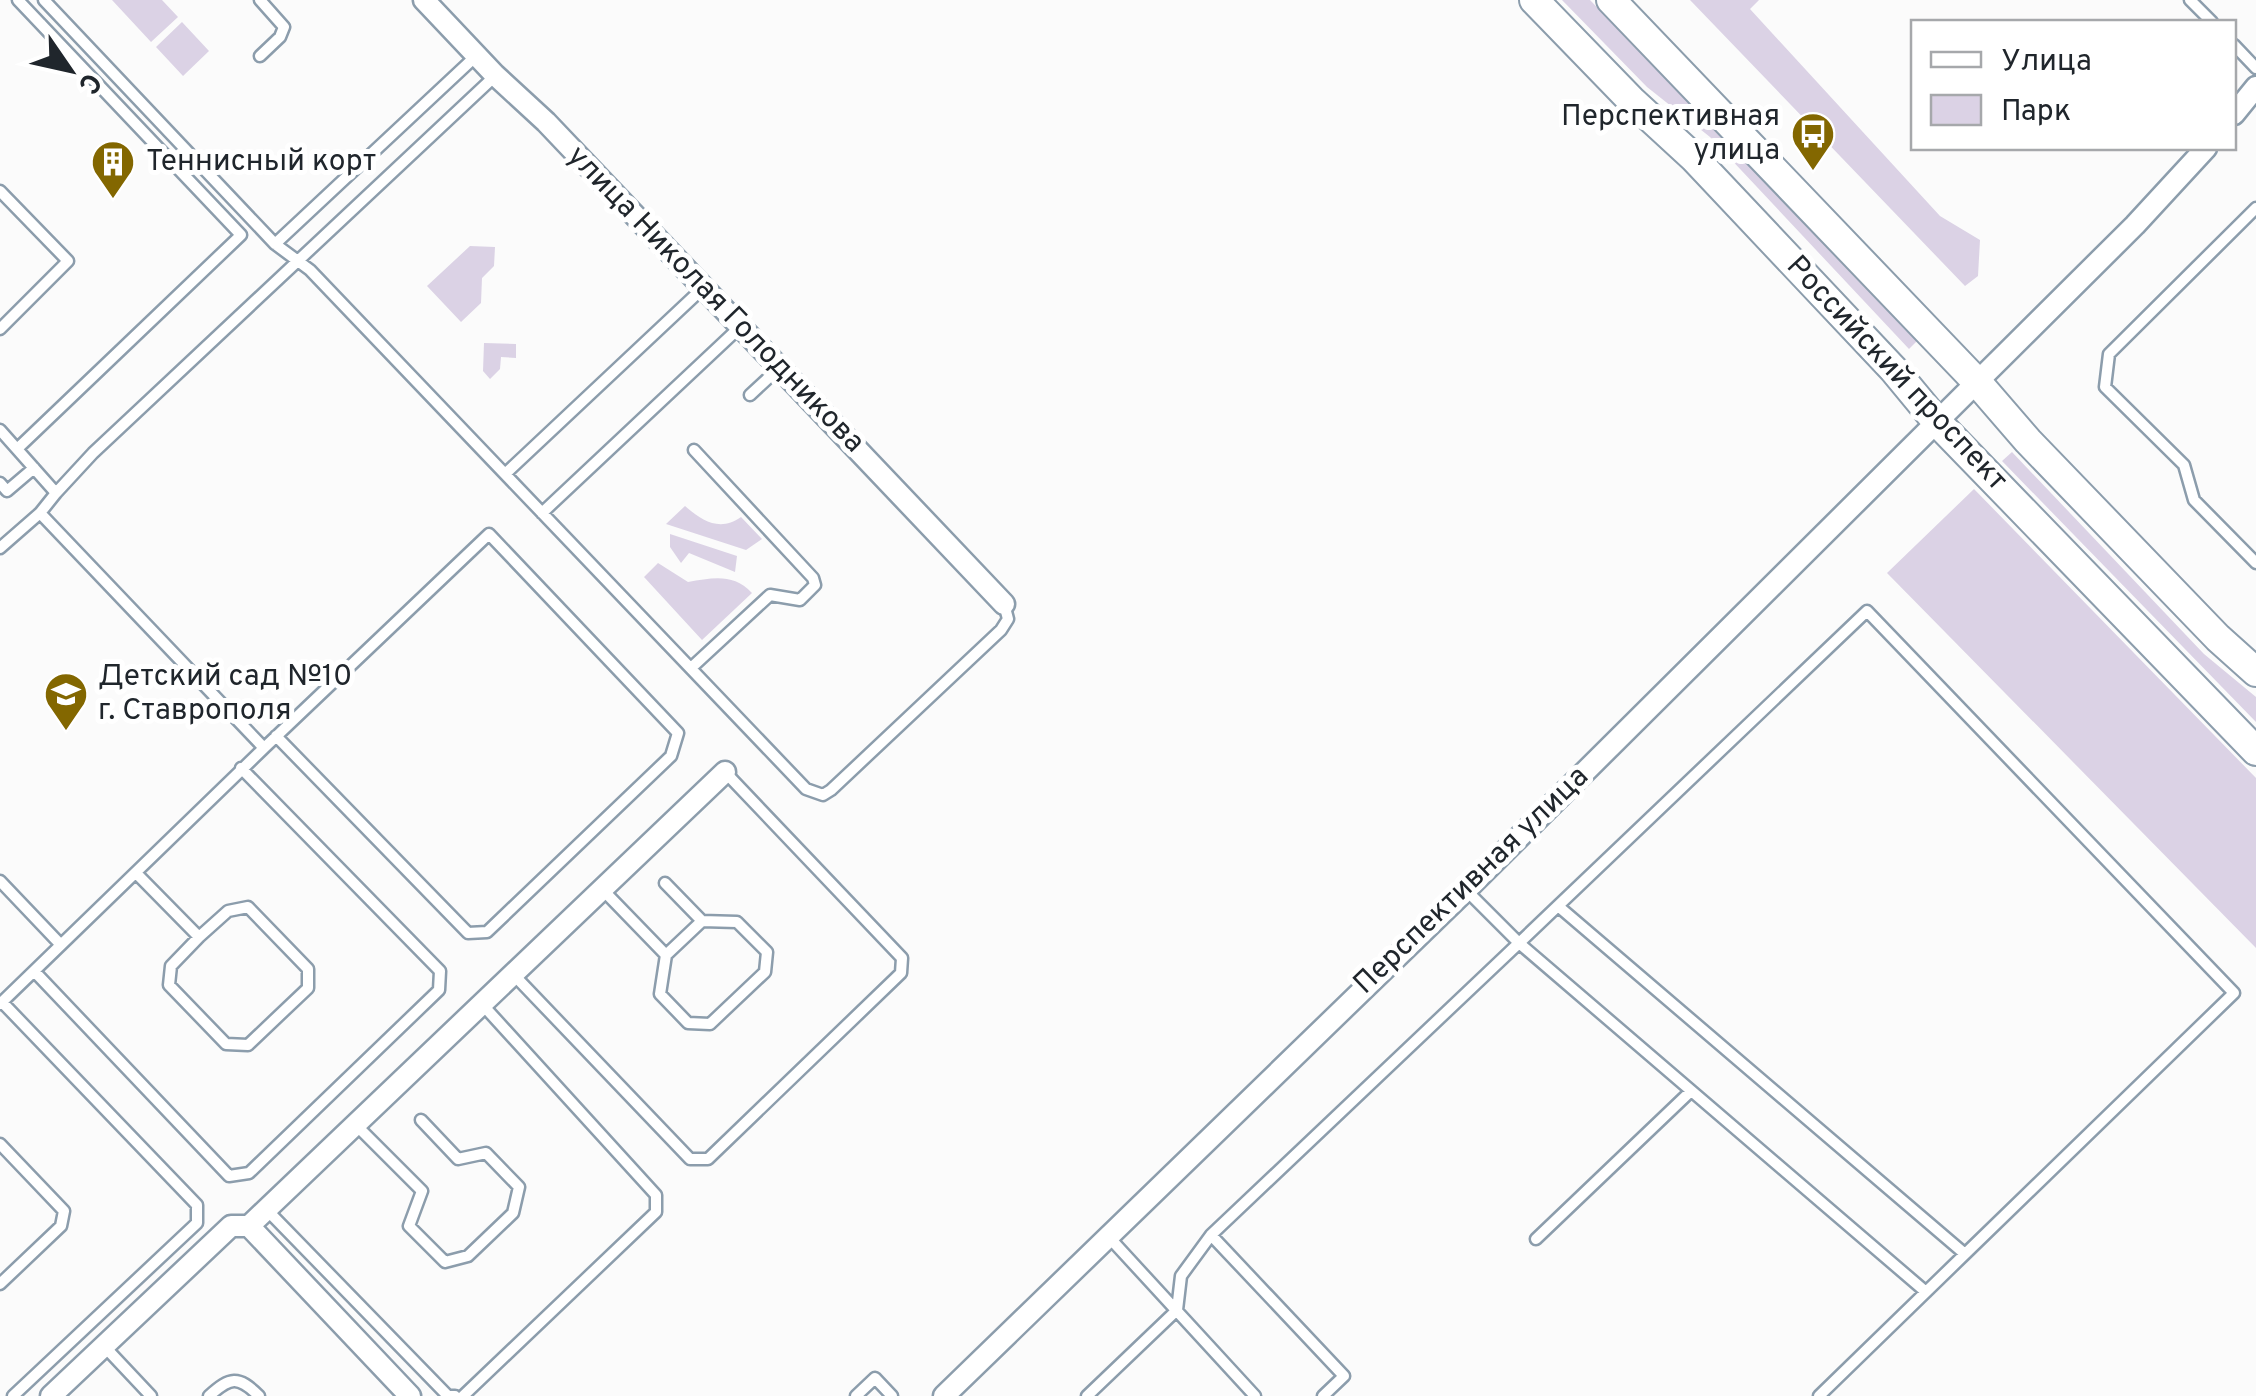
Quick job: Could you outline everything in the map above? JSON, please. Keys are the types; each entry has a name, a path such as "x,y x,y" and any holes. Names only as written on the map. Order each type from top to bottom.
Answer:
{"main road":[{"name":"Российский проспект","path":"1534,0 1694,158 1894,370 1937,422 2256,750"},
{"name":"Российский проспект","path":"1611,0 1978,382 2028,441 2218,638 2256,672"}],"street":[{"name":"улица Николая Голодникова","path":"424,0 546,122 1004,604"},
{"path":"2236,112 2256,87"},
{"name":"Перспективная улица","path":"944,1396 1466,890 2135,225 2204,150"},
{"path":"52,1396 231,1226 249,1226 726,772"},
{"path":"249,1226 410,1396"}],"lane":[{"path":"18,0 242,235 18,449"},
{"path":"44,0 275,244 310,270 806,789 823,795 1001,630 1008,620 1004,604"},
{"path":"260,0 284,27 280,37 260,56"},
{"path":"2190,0 2210,20"},
{"path":"2236,47 2256,68"},
{"path":"275,244 476,55"},
{"path":"0,548 40,513 92,453 495,75"},
{"path":"0,191 68,261 0,328"},
{"path":"2256,208 2109,354 2105,387 2184,465 2194,500 2256,563"},
{"path":"505,474 703,288"},
{"path":"542,513 740,327"},
{"path":"750,395 779,368"},
{"path":"0,430 56,494"},
{"path":"690,668 770,594 800,600 815,586 813,578 694,450"},
{"path":"2,491 34,468"},
{"path":"40,513 264,748"},
{"path":"13,1396 197,1222 197,1205 1,1003 241,768 489,534 678,733 671,756 487,932 468,932 276,736"},
{"path":"1086,1396 1177,1310 1181,1276 1210,1235 1867,611 2234,993 1819,1396"},
{"path":"34,971 229,1176 248,1174 440,990 440,972 241,768"},
{"path":"512,974 690,1158 708,1159 901,973 902,958 726,772"},
{"path":"136,873 199,938"},
{"path":"0,880 61,945"},
{"path":"664,883 702,920 737,922 768,952 766,972 710,1024 688,1024 660,994 666,955 702,920"},
{"path":"602,889 666,955"},
{"path":"1466,890 1519,943 1926,1292"},
{"path":"1558,906 1965,1254"},
{"path":"248,907 308,969 308,988 248,1044 226,1044 169,985 171,966 199,938 228,911 248,907"},
{"path":"463,1396 656,1212 656,1195 482,1003"},
{"path":"1536,1239 1690,1091"},
{"path":"355,1124 422,1192 409,1226 444,1262 468,1256 514,1213 520,1187 486,1152 458,1159 422,1120"},
{"path":"0,1144 64,1211 61,1226 0,1284"},
{"path":"266,1210 448,1396 456,1396"},
{"path":"1107,1235 1255,1396"},
{"path":"1210,1235 1344,1376 1323,1396"},
{"path":"104,1346 151,1396"},
{"path":"856,1396 875,1378 892,1396"},
{"path":"209,1396 224,1382 236,1380 259,1396"}],"green space":[{"path":"112,0 162,0 178,17 151,42"},
{"path":"1562,0 1590,0 1917,341 1909,349 1710,137 1647,87"},
{"path":"1690,0 1759,0 1750,9 1940,216 1980,240 1978,276 1965,286"},
{"path":"182,22 209,51 183,76 156,47"},
{"path":"470,246 495,247 494,266 482,278 481,303 461,322 427,286"},
{"path":"484,343 516,344 516,358 501,357 500,369 490,379 483,371"},
{"path":"2012,452 2204,654 2256,697 2256,722 2002,461"},
{"path":"1974,489 2256,778 2256,948 1887,573"},
{"path":"685,506 712,523 726,524 741,517 762,539 746,550 666,524"},
{"path":"670,534 737,556 735,572 689,553 681,563 670,547"},
{"path":"658,563 688,582 730,580 752,593 702,640 644,577"}],"place":[{"name":"Перспективная улица","path":"1813,172"},
{"name":"Теннисный корт","path":"113,200"},
{"name":"Детский сад №10 г. Ставрополя","path":"66,732"}]}
